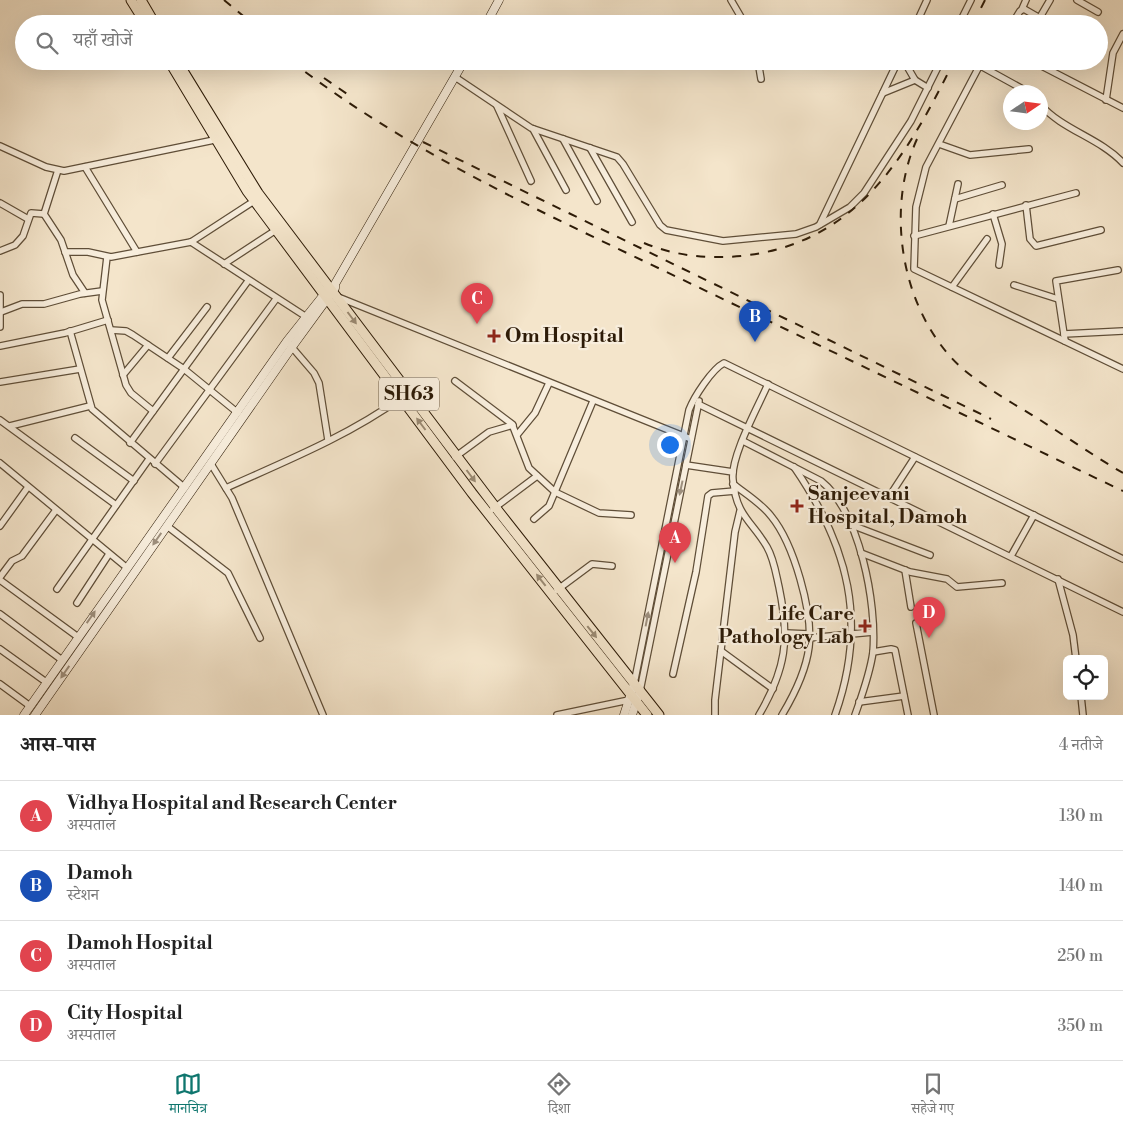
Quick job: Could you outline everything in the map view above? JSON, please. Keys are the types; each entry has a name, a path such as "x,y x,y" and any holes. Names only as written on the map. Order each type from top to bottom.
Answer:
{"main road":[{"path":"132,0 141,15"},
{"path":"141,0 150,15"},
{"path":"491,15 499,0"},
{"name":"SH63","path":"175,70 220,139 407,401 606,656 632,699 647,715"},
{"name":"SH63","path":"182,70 254,201 276,230 331,292"},
{"path":"24,715 126,567 238,413 331,292 406,165 459,70"},
{"path":"34,715 211,464 290,344"},
{"name":"SH63","path":"606,656 637,688 659,715"},
{"path":"624,715 637,688"},
{"path":"632,699 632,715"}],"street":[{"path":"731,0 740,15"},
{"path":"920,15 927,0"},
{"path":"964,15 971,0"},
{"path":"1018,15 1026,0"},
{"path":"1041,15 1050,0"},
{"path":"1077,0 1098,12"},
{"path":"1022,9 1026,9 1032,15"},
{"path":"1106,100 1113,53 1123,34"},
{"path":"760,70 761,79"},
{"path":"820,225 894,70"},
{"path":"909,70 915,80 928,88"},
{"path":"455,77 533,129 620,160 660,225 666,230 723,241 796,234 820,225 850,207 864,193 911,120 937,70"},
{"path":"977,70 926,167 916,207 914,269 1123,369"},
{"path":"992,70 1017,85"},
{"path":"1049,70 1123,108"},
{"path":"883,94 915,80"},
{"path":"497,105 532,181"},
{"path":"1048,112 1105,148 1123,163"},
{"path":"533,129 566,190"},
{"path":"0,146 46,168 58,170 85,167 220,139"},
{"path":"562,139 597,201"},
{"path":"939,144 970,155 1029,149"},
{"path":"590,148 632,222"},
{"path":"85,167 137,252"},
{"path":"58,170 44,214 65,252 73,275 85,293"},
{"path":"949,226 958,184"},
{"path":"955,199 1002,185"},
{"path":"914,236 1076,193"},
{"path":"65,252 88,252 107,257 192,242 254,201"},
{"path":"0,203 28,219"},
{"path":"1026,205 1030,239 1036,246 1101,230"},
{"path":"0,252 16,245 23,236 28,219 33,212 44,214"},
{"path":"994,214 1002,248 999,265"},
{"path":"224,264 276,230"},
{"path":"952,287 987,240"},
{"path":"192,242 309,319"},
{"path":"107,257 102,300 123,374 131,393 153,411"},
{"path":"1065,341 1057,280 1118,270"},
{"path":"130,443 248,280"},
{"path":"1014,285 1058,299"},
{"path":"1,312 18,304 44,304 85,293 102,291"},
{"path":"331,292 549,383 691,439"},
{"path":"0,295 0,326"},
{"path":"155,464 276,299"},
{"path":"168,358 207,307"},
{"path":"0,346 70,331 108,320"},
{"path":"111,330 130,332 184,369 238,413"},
{"path":"70,331 90,406 95,413 185,488"},
{"path":"1064,334 1123,331"},
{"path":"290,344 314,373 319,383 328,440"},
{"path":"123,374 148,345"},
{"path":"664,554 668,515 689,410 701,389 719,365 724,363 1123,559"},
{"path":"0,382 80,369"},
{"path":"455,381 513,425 526,463 555,492 599,514 631,515"},
{"path":"517,435 535,413 549,383"},
{"path":"759,715 773,690 782,659 786,633 785,617 771,556 764,542 740,511 734,487 733,472 743,441 768,384"},
{"path":"637,688 664,554 675,516 701,389"},
{"path":"534,519 546,510 555,492 593,400"},
{"path":"226,488 407,401"},
{"path":"698,404 1123,612"},
{"path":"10,426 90,406"},
{"path":"0,420 116,506"},
{"path":"453,459 488,432 513,425"},
{"path":"75,438 134,481"},
{"path":"743,441 830,488 841,504 850,524 861,553 870,586 873,632 873,652 856,714"},
{"path":"889,497 916,457"},
{"path":"57,588 149,459"},
{"path":"0,463 126,567"},
{"path":"211,464 226,488 323,715"},
{"path":"686,465 733,472"},
{"path":"794,467 817,502 837,546 850,601 852,634 848,668 835,715"},
{"path":"492,510 537,476"},
{"path":"0,526 28,487"},
{"path":"734,487 764,508 791,548 809,636 807,660 802,675 782,715"},
{"path":"673,674 696,572 708,496 712,493 734,487"},
{"path":"56,510 22,556 12,561 0,578 78,637"},
{"path":"716,715 715,700 720,651 735,532 740,511"},
{"path":"668,515 675,516"},
{"path":"1011,556 1034,515"},
{"path":"850,524 930,555"},
{"path":"167,526 228,573 260,638"},
{"path":"861,553 905,570 947,579 961,587 1002,583"},
{"path":"77,603 109,554"},
{"path":"556,591 592,564 612,566"},
{"path":"905,570 911,607"},
{"path":"1058,579 1075,655"},
{"path":"0,614 62,660"},
{"path":"916,623 934,715"},
{"path":"786,633 809,636 873,632"},
{"path":"0,649 46,682"},
{"path":"873,652 895,650 908,715"},
{"path":"720,651 773,690"},
{"path":"0,684 30,706"},
{"path":"859,702 904,696"},
{"path":"557,715 632,699"},
{"path":"1082,700 1084,715"}],"railway":[{"path":"224,0 242,15"},
{"path":"978,15 985,0"},
{"path":"303,70 382,124 429,152 527,205 1123,491"},
{"path":"644,243 692,256 729,257 782,248 817,234 847,214 873,190 897,161 917,130 949,70"},
{"path":"324,78 353,98"},
{"path":"917,139 907,168 902,198 901,230 905,262 913,292 926,321 943,348 972,377 1123,473"},
{"path":"423,142 991,419"}],"place":[{"name":"Damoh Hospital","path":"477,324"},
{"name":"Om Hospital","path":"494,336"},
{"name":"Damoh","path":"755,342"},
{"name":"Sanjeevani Hospital, Damoh","path":"797,506"},
{"name":"Vidhya Hospital and Research Center","path":"675,563"},
{"name":"Life Care Pathology Lab","path":"865,626"},
{"name":"City Hospital","path":"929,638"}]}
